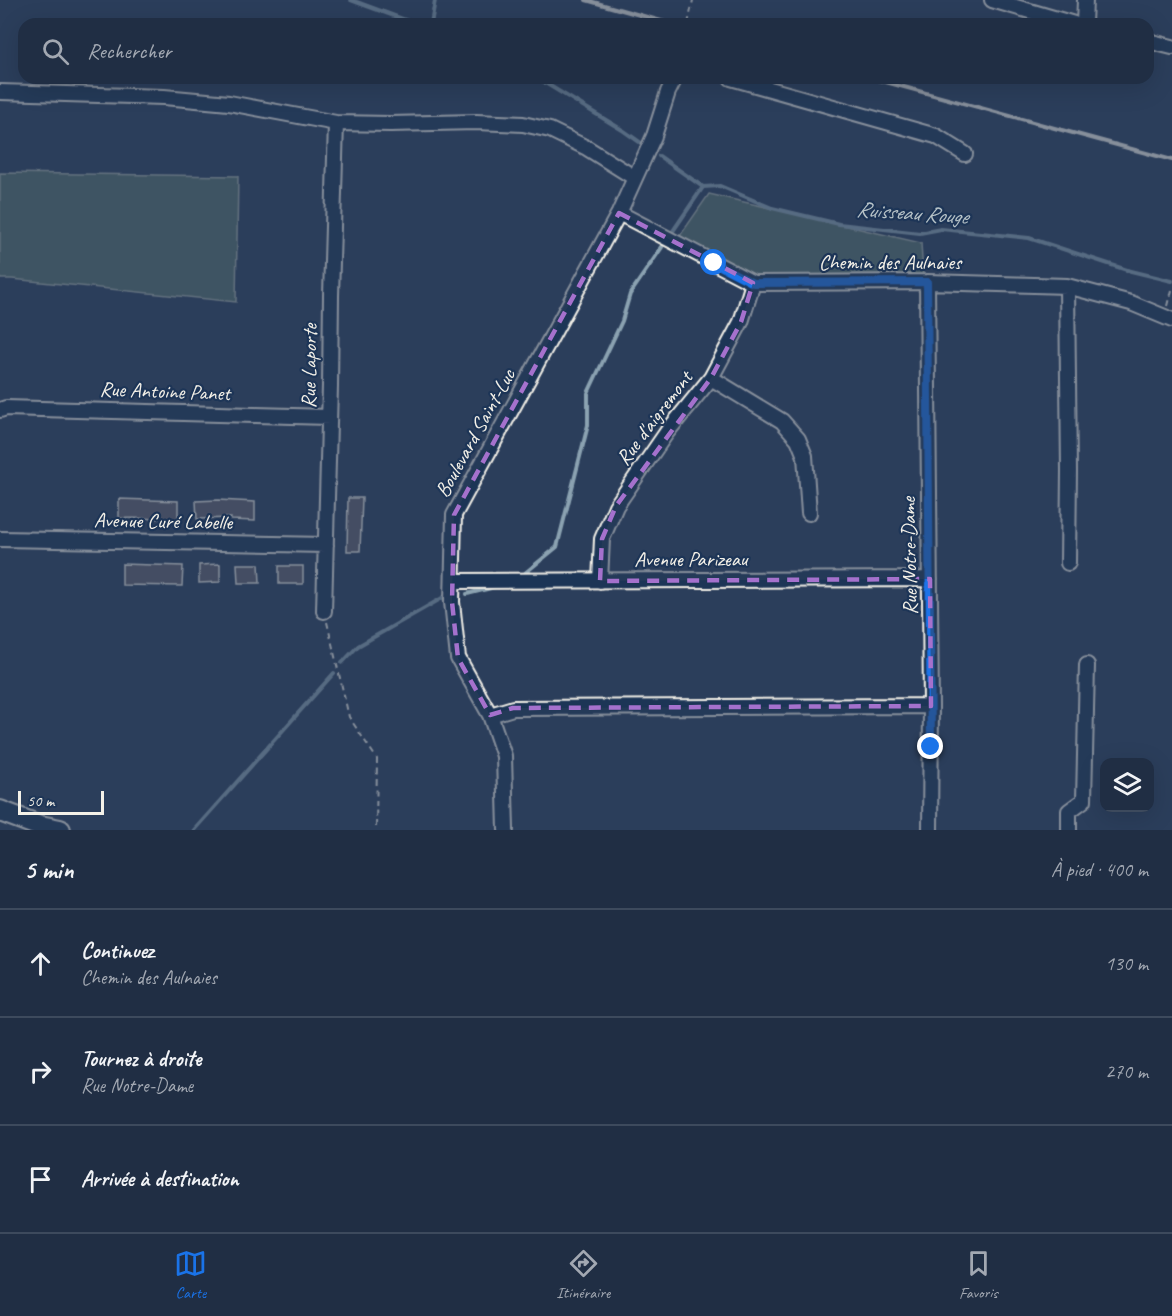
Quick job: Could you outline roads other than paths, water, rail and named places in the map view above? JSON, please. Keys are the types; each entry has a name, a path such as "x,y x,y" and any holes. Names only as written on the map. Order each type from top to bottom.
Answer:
{"street":[{"path":"992,0 1054,18"},
{"path":"1084,18 1085,0"},
{"path":"1154,42 1172,47"},
{"name":"Boulevard Saint-Luc","path":"506,830 504,756 490,715 458,658 452,602 454,515 620,213 654,136 672,84"},
{"path":"752,84 936,136 965,154"},
{"path":"0,92 164,97 229,103 336,123 523,124 550,130 587,148 635,178"},
{"name":"Rue Laporte","path":"324,610 336,123"},
{"name":"Chemin des Aulnaies","path":"620,213 753,283 927,282 1066,286 1131,303 1172,320"},
{"name":"Rue Notre-Dame","path":"927,282 930,830"},
{"name":"Rue d'aigremont","path":"600,581 602,539 616,506 667,432 711,378 741,322 753,283"},
{"path":"1066,286 1068,563"},
{"path":"711,378 782,421 798,439 805,456 809,513"},
{"name":"Rue Antoine Panet","path":"0,410 6,408 329,417"},
{"name":"Avenue Curé Labelle","path":"0,540 326,545"},
{"name":"Avenue Parizeau","path":"453,581 930,579"},
{"path":"1069,830 1069,811 1084,800 1087,665"},
{"path":"490,715 513,708 931,705"},
{"path":"0,811 40,826 60,830"}],"waterway":[{"name":"Ruisseau Rouge","path":"351,0 400,18"},
{"path":"432,18 435,0"},
{"name":"Ruisseau Rouge","path":"547,84 641,143"},
{"name":"Ruisseau Rouge","path":"659,156 703,187 720,186 772,208 839,224 920,233 941,229 1029,238 1127,270 1172,281"},
{"path":"673,231 703,187"},
{"path":"525,573 557,547 588,425 588,393 622,321 630,294 662,247"},
{"path":"467,594 495,587"},
{"path":"342,663 358,646 444,597"},
{"path":"194,830 334,673"}],"railway":[{"path":"586,0 650,18"},
{"path":"893,84 1172,160"}]}
